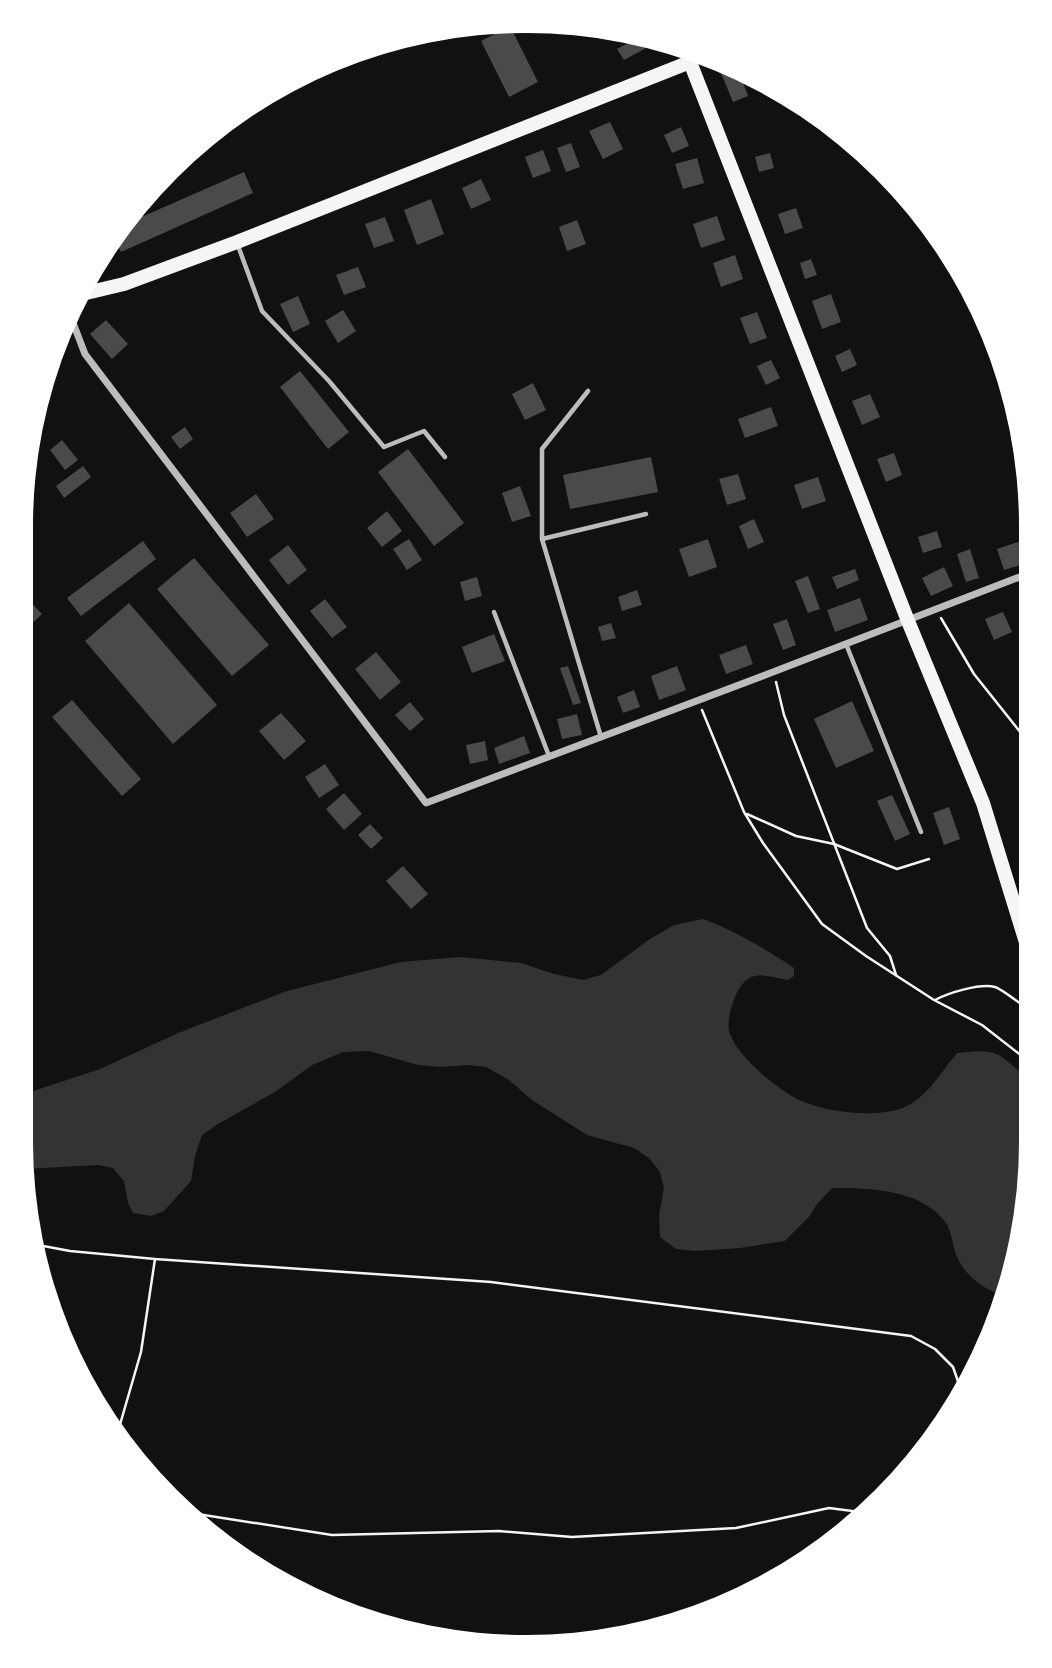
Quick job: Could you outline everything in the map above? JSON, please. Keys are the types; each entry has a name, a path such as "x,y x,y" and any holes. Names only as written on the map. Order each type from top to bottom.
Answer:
{"main road":[{"path":"93,291 124,284 237,242 682,58"},
{"path":"689,61 908,621 983,803 1019,920"}],"street":[{"path":"75,328 85,354 426,803 1019,577"}],"lane":[{"path":"237,242 262,311 329,381 384,447 424,431 445,457"},
{"path":"588,391 542,449 542,539 601,737"},
{"path":"542,539 646,514"},
{"path":"494,612 549,756"},
{"path":"846,644 921,832"}],"path":[{"path":"936,610 974,674 1019,730"},
{"path":"773,673 784,715 867,928 890,957 896,975"},
{"path":"698,700 744,812 763,843 822,924 934,1000 982,1025 1019,1054"},
{"path":"744,812 796,836 834,844 897,869 929,859"},
{"path":"934,1000 947,993 994,987 1019,1003"},
{"path":"45,1246 155,1259 491,1282 911,1336 935,1349 954,1367 958,1379"},
{"path":"121,1422 141,1352 155,1259"},
{"path":"205,1515 332,1535 499,1531 572,1538 736,1528 829,1508 852,1511"}],"shaded area":[{"path":"703,919 750,941 794,968 794,976 788,980 756,976 745,981 733,1001 729,1025 730,1034 741,1053 769,1080 799,1100 822,1108 849,1112 876,1113 900,1109 925,1093 957,1053 981,1051 996,1054 1019,1071 1019,1142 1015,1206 995,1292 966,1272 956,1255 946,1223 936,1212 909,1197 878,1190 832,1188 785,1241 740,1248 695,1251 676,1249 660,1237 659,1215 664,1188 660,1172 649,1158 634,1148 587,1135 486,1067 418,1065 369,1051 343,1052 312,1065 275,1092 202,1135 191,1181 164,1211 151,1216 133,1213 128,1203 124,1181 113,1168 98,1165 34,1169 33,1091 100,1069 178,1033 287,991 401,962 460,957 521,963 583,980 601,975 674,925"}],"building":[{"path":"514,33 538,82 509,97 481,41 495,34"},
{"path":"627,44 646,48 624,60 617,49"},
{"path":"721,74 743,84 748,96 733,102"},
{"path":"610,122 623,149 603,159 589,131"},
{"path":"681,127 689,146 672,153 664,135"},
{"path":"571,143 580,167 566,172 557,148"},
{"path":"543,150 551,171 533,178 525,157"},
{"path":"770,153 774,168 759,172 755,157"},
{"path":"697,158 704,183 683,189 675,164"},
{"path":"244,172 253,193 121,252 119,248 143,216"},
{"path":"481,179 491,200 471,209 462,188"},
{"path":"431,199 444,234 417,245 404,210"},
{"path":"796,208 803,228 785,234 778,214"},
{"path":"717,216 725,240 701,248 693,224"},
{"path":"385,217 394,241 374,248 365,224"},
{"path":"577,220 586,244 567,251 559,227"},
{"path":"735,255 743,279 721,287 713,263"},
{"path":"811,259 817,275 805,279 800,263"},
{"path":"358,267 366,287 344,295 336,275"},
{"path":"831,294 841,322 822,329 812,301"},
{"path":"298,296 310,324 293,332 280,304"},
{"path":"343,310 356,331 338,343 325,321"},
{"path":"757,312 767,338 750,344 740,318"},
{"path":"106,320 128,344 112,359 90,334"},
{"path":"850,349 857,365 842,372 835,356"},
{"path":"771,360 780,378 766,385 757,366"},
{"path":"300,371 349,432 328,449 280,387"},
{"path":"533,383 546,410 525,420 512,394"},
{"path":"870,394 880,417 862,425 852,401"},
{"path":"771,407 778,426 745,438 738,419"},
{"path":"185,427 193,439 180,449 171,437"},
{"path":"62,440 78,460 65,470 50,450"},
{"path":"408,449 464,523 434,546 378,472"},
{"path":"894,453 902,475 886,482 877,459"},
{"path":"651,457 658,492 570,509 563,475"},
{"path":"83,466 91,477 64,498 56,486"},
{"path":"738,474 746,499 727,505 719,479"},
{"path":"818,477 826,501 802,509 794,485"},
{"path":"520,486 531,516 512,522 502,493"},
{"path":"256,494 274,519 247,537 230,513"},
{"path":"387,511 402,531 382,547 367,528"},
{"path":"754,519 764,542 748,549 739,526"},
{"path":"937,531 942,547 923,553 918,537"},
{"path":"409,539 422,560 407,570 393,549"},
{"path":"708,539 717,567 689,577 679,549"},
{"path":"143,541 156,559 81,616 67,598"},
{"path":"1019,542 1019,565 1004,570 997,549"},
{"path":"288,545 307,570 288,585 269,560"},
{"path":"970,549 979,578 966,582 957,554"},
{"path":"194,558 269,645 232,676 157,589"},
{"path":"944,567 953,586 931,596 922,578"},
{"path":"855,569 859,580 837,589 832,577"},
{"path":"808,576 820,609 808,613 795,581"},
{"path":"477,577 482,596 465,601 460,582"},
{"path":"637,590 642,605 622,611 618,597"},
{"path":"860,598 868,620 835,632 827,610"},
{"path":"325,599 347,627 332,638 310,611"},
{"path":"129,603 217,705 173,744 85,641"},
{"path":"33,604 42,614 33,622"},
{"path":"1003,612 1012,632 994,640 985,619"},
{"path":"787,619 796,645 783,650 773,624"},
{"path":"611,623 616,638 602,641 598,627"},
{"path":"494,634 505,661 472,673 462,647"},
{"path":"746,645 753,664 726,674 719,655"},
{"path":"376,652 401,682 380,700 355,669"},
{"path":"568,666 581,703 573,705 560,668"},
{"path":"677,666 686,690 659,700 651,676"},
{"path":"634,690 640,707 623,713 617,697"},
{"path":"72,700 141,779 122,796 52,717"},
{"path":"852,701 874,751 836,768 814,719"},
{"path":"410,702 424,719 410,731 395,715"},
{"path":"281,713 306,741 284,760 259,731"},
{"path":"577,714 582,735 562,739 557,719"},
{"path":"524,736 530,753 499,764 494,748"},
{"path":"485,741 488,760 470,764 466,745"},
{"path":"325,764 339,785 319,798 305,777"},
{"path":"344,793 362,814 344,830 326,809"},
{"path":"892,795 910,834 895,841 877,801"},
{"path":"949,807 960,839 944,845 933,813"},
{"path":"370,824 383,838 371,849 358,835"},
{"path":"403,866 428,894 411,909 386,881"}]}
